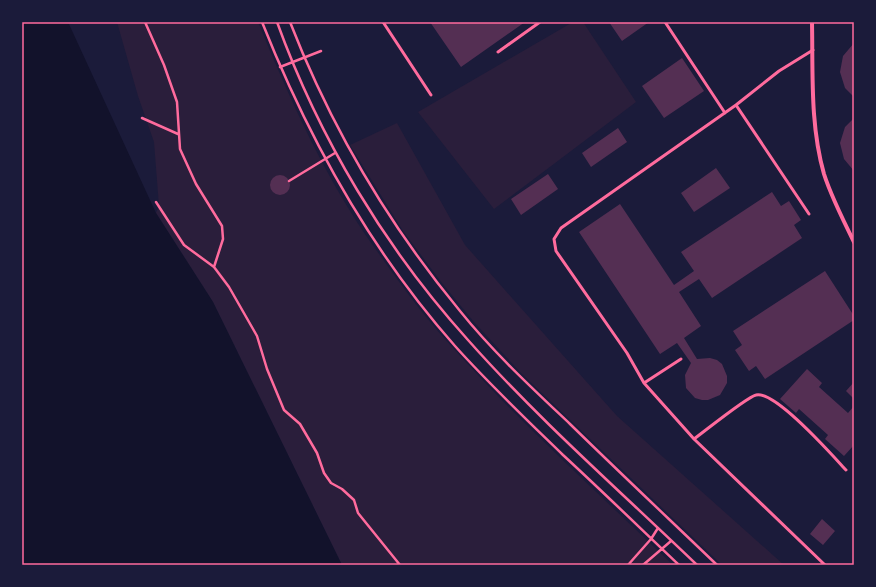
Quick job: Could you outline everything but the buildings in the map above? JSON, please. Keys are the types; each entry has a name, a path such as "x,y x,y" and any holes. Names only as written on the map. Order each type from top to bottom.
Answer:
{"street":[{"path":"812,22 816,138 824,176 854,242"}],"lane":[{"path":"383,22 431,94"},
{"path":"498,52 540,22"},
{"path":"665,22 724,113"},
{"path":"813,50 779,71 736,105 562,228 554,239 556,251 627,353 644,383 694,439 825,565"},
{"path":"736,105 809,214"},
{"path":"644,383 681,359"},
{"path":"694,439 754,396 767,395 786,410 846,470"}],"path":[{"path":"145,22 164,65 177,102 180,149 187,167 222,226 223,239 214,267"},
{"path":"262,22 303,118 325,158 374,241 429,315 455,346 497,391 679,565"},
{"path":"277,22 292,63 335,153 380,228 427,292 466,339 505,381 697,565"},
{"path":"290,22 304,58 345,142 378,199 415,254 460,312 510,367 717,565"},
{"path":"280,67 320,51"},
{"path":"142,118 178,134"},
{"path":"289,181 335,153"},
{"path":"156,202 184,244 214,267 229,287 258,336 267,369 284,410 300,424 317,453 324,473 331,483 342,489 354,500 358,513 400,565"},
{"path":"628,565 651,539 658,528"},
{"path":"643,565 663,550 671,541"}],"shaded area":[{"path":"22,22 68,22 156,213 213,302 342,565 22,565"},
{"path":"117,22 258,22 296,109 324,166 356,221 412,299 442,336 479,377 561,459 673,565 342,565 213,302 156,213 159,206 154,142 138,96"},
{"path":"573,22 583,22 636,102 494,209 418,112"},
{"path":"397,123 465,245 617,416 784,565 722,565 521,373 474,322 442,283 403,231 350,145"}]}
